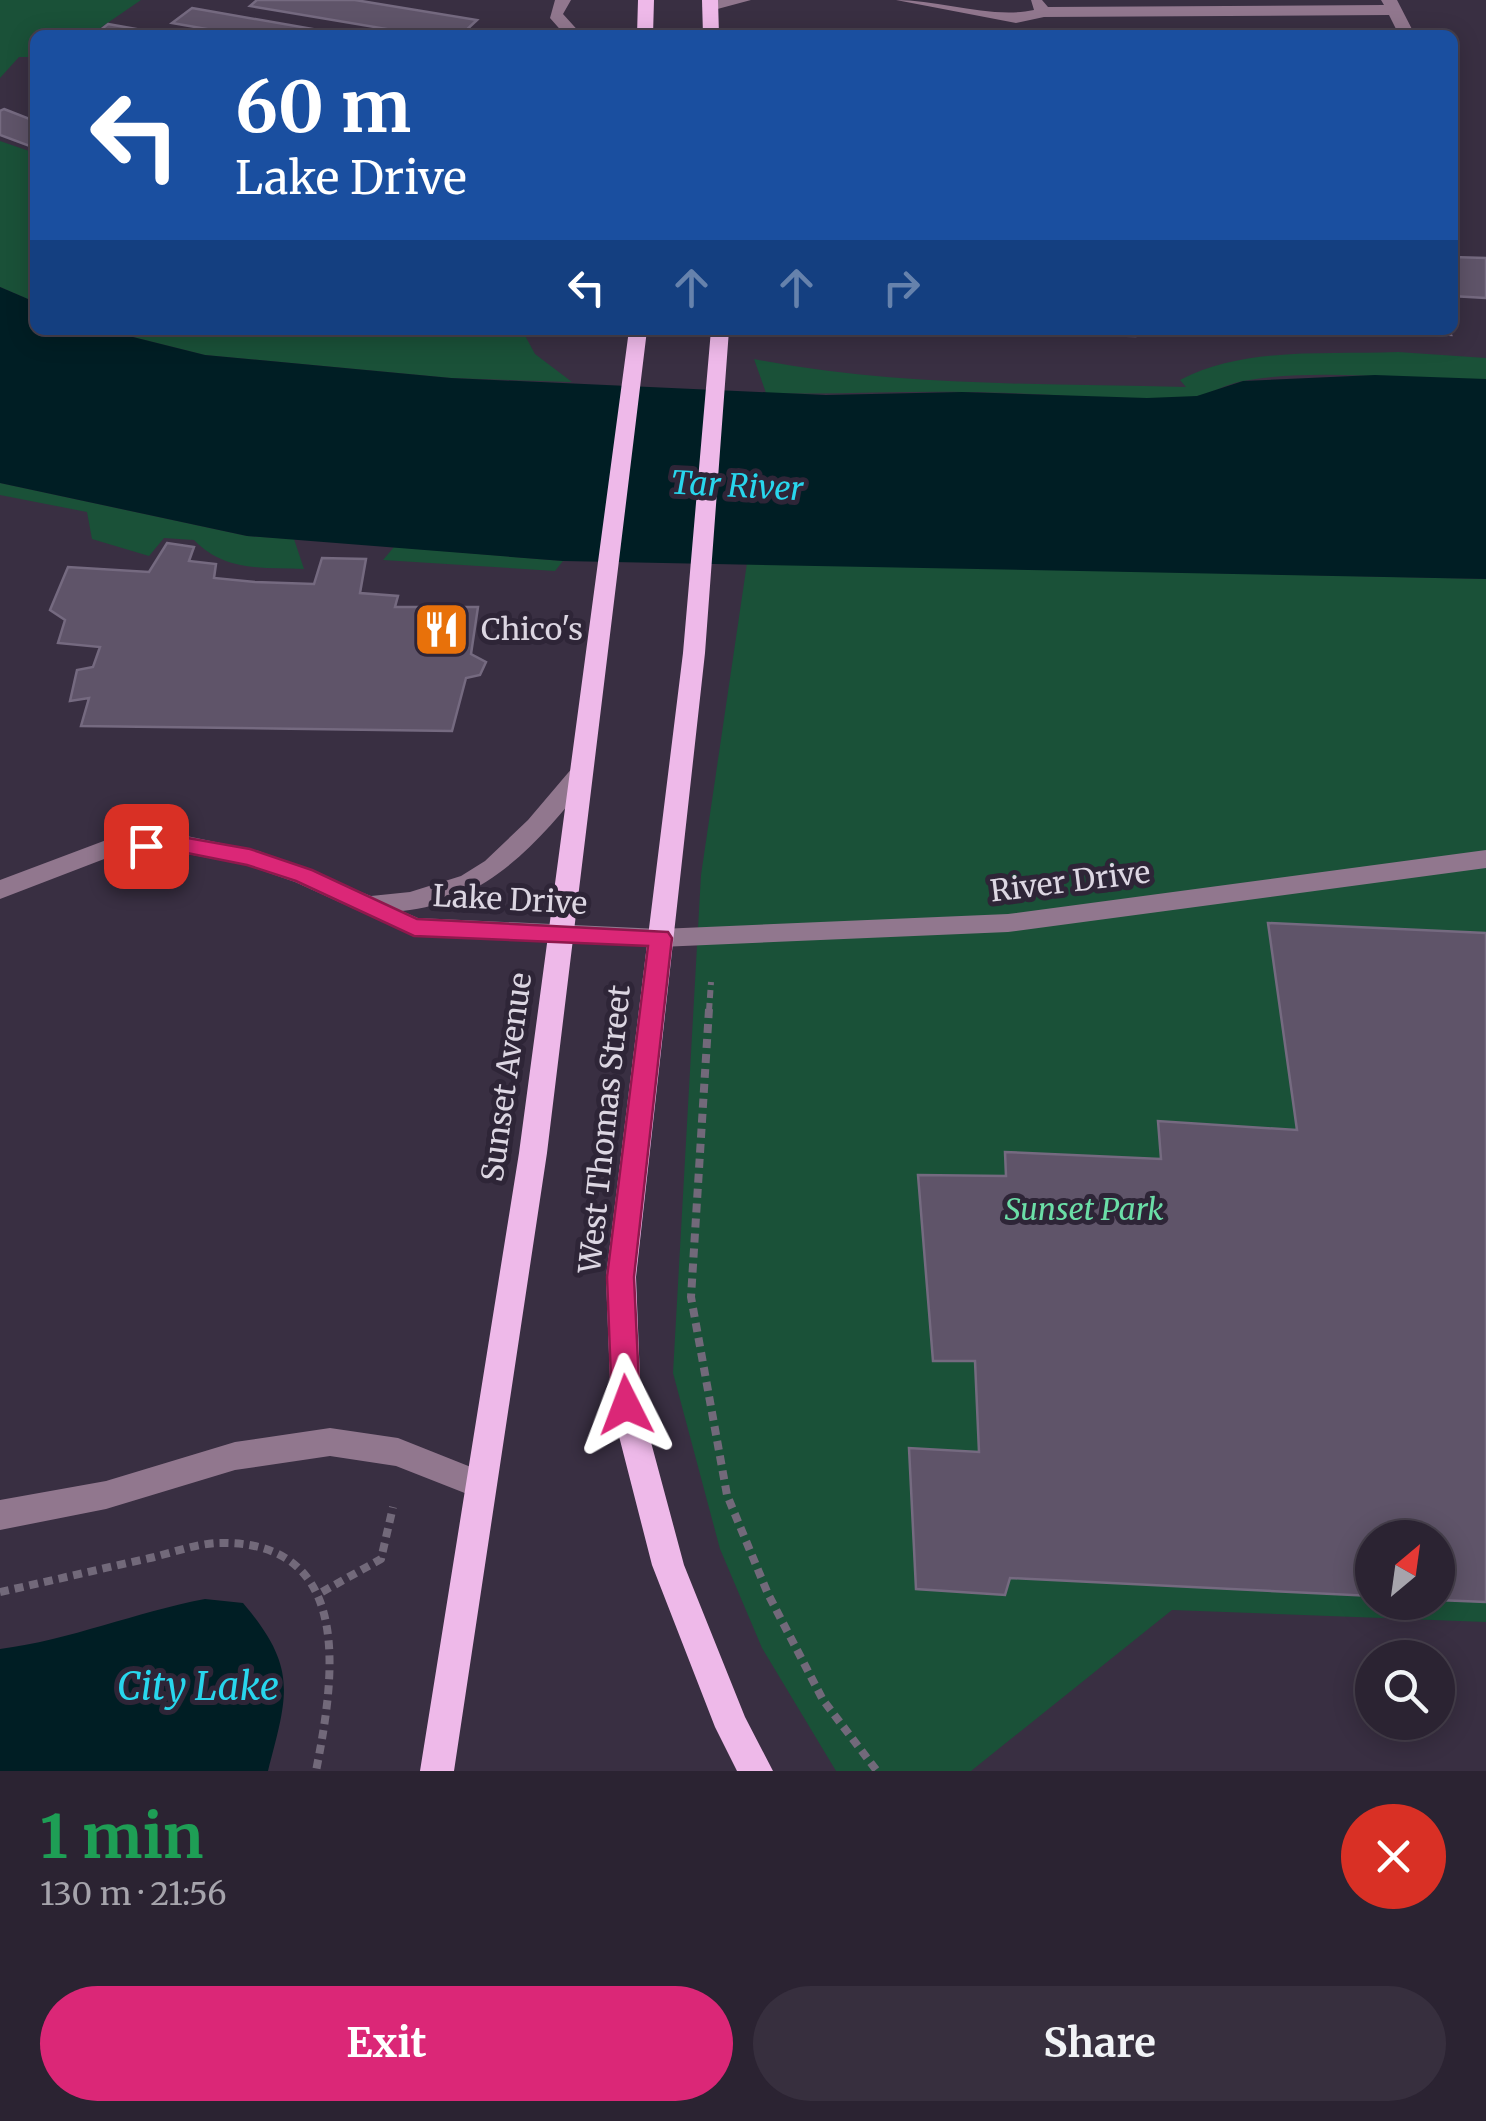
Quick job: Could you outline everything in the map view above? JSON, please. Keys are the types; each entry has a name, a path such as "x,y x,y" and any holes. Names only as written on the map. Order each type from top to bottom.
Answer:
{"main road":[{"path":"645,30 646,0"},
{"path":"710,3 711,30"},
{"name":"Sunset Avenue","path":"437,1771 533,1153 638,335"},
{"name":"West Thomas Street","path":"720,335 694,653 620,1277 626,1405 668,1564 732,1727 756,1771"}],"street":[{"path":"563,0 555,15 569,30"},
{"path":"710,3 743,0"},
{"path":"904,0 1016,18 1039,6 1392,5 1404,30"},
{"name":"Lake Drive","path":"362,906 404,904 473,882 521,849 581,773"},
{"name":"Lake Drive","path":"0,890 109,848 182,844 250,857 304,876 414,927 660,938"},
{"name":"River Drive","path":"660,938 1008,924 1486,858"},
{"path":"0,1515 106,1496 235,1456 330,1442 398,1452 480,1485"}],"path":[{"path":"711,982 691,1296 727,1494 768,1594 823,1700 876,1771"},
{"path":"322,1592 381,1559 393,1507"},
{"path":"0,1592 216,1544 250,1544 296,1562 322,1592 332,1658 330,1704 316,1771"}],"green space":[{"path":"0,0 141,0 97,30 30,30 30,57 19,57 0,78"},
{"path":"0,141 30,151 30,300 0,287"},
{"path":"125,335 525,335 535,354 572,382 451,378 205,355"},
{"path":"1398,352 1486,358 1486,379 1302,375 1243,381 1199,396 1163,398 963,392 766,393 754,359 915,379 1186,387 1180,380 1205,369 1259,357"},
{"path":"0,483 247,536 294,539 304,569 231,563 194,540 164,538 149,556 92,539 87,512 0,495"},
{"path":"394,547 563,561 555,571 383,560"},
{"name":"Sunset Park","path":"747,563 1486,579 1486,1622 1434,1620 1455,1620 1455,1520 1355,1520 1355,1617 1172,1610 971,1771 836,1771 762,1648 720,1549 673,1373 701,875"}],"water":[{"name":"Tar River","path":"0,287 30,300 30,335 125,335 205,355 451,378 826,395 962,392 1147,398 1197,396 1243,381 1375,375 1486,379 1486,579 563,561 247,536 0,483"},
{"name":"City Lake","path":"205,1599 243,1603 261,1626 280,1664 283,1701 268,1771 0,1771 0,1649"}],"building":[{"path":"257,0 355,0 477,20 466,30 392,30 250,6"},
{"path":"192,8 318,30 212,30 172,23"},
{"path":"108,24 142,30 100,30"},
{"path":"0,111 30,119 30,146 0,135"},
{"path":"1458,257 1486,258 1486,298 1458,296"},
{"path":"167,543 194,547 189,561 216,564 214,578 314,584 322,558 366,559 360,593 398,596 395,607 478,607 471,654 486,662 480,675 466,678 452,731 81,726 89,698 70,701 77,670 93,667 100,647 58,643 65,620 50,610 68,567 149,572"},
{"path":"1268,923 1486,933 1486,1602 1455,1601 1455,1520 1355,1520 1355,1595 1010,1578 1005,1595 916,1589 909,1448 979,1452 975,1361 933,1361 918,1175 1006,1176 1005,1152 1161,1159 1158,1121 1297,1130"}],"place":[{"name":"Chico's","path":"442,629"}],"route":[{"path":"146,846 182,844 250,857 304,876 414,927 469,933 660,938 620,1277 626,1405"}]}
